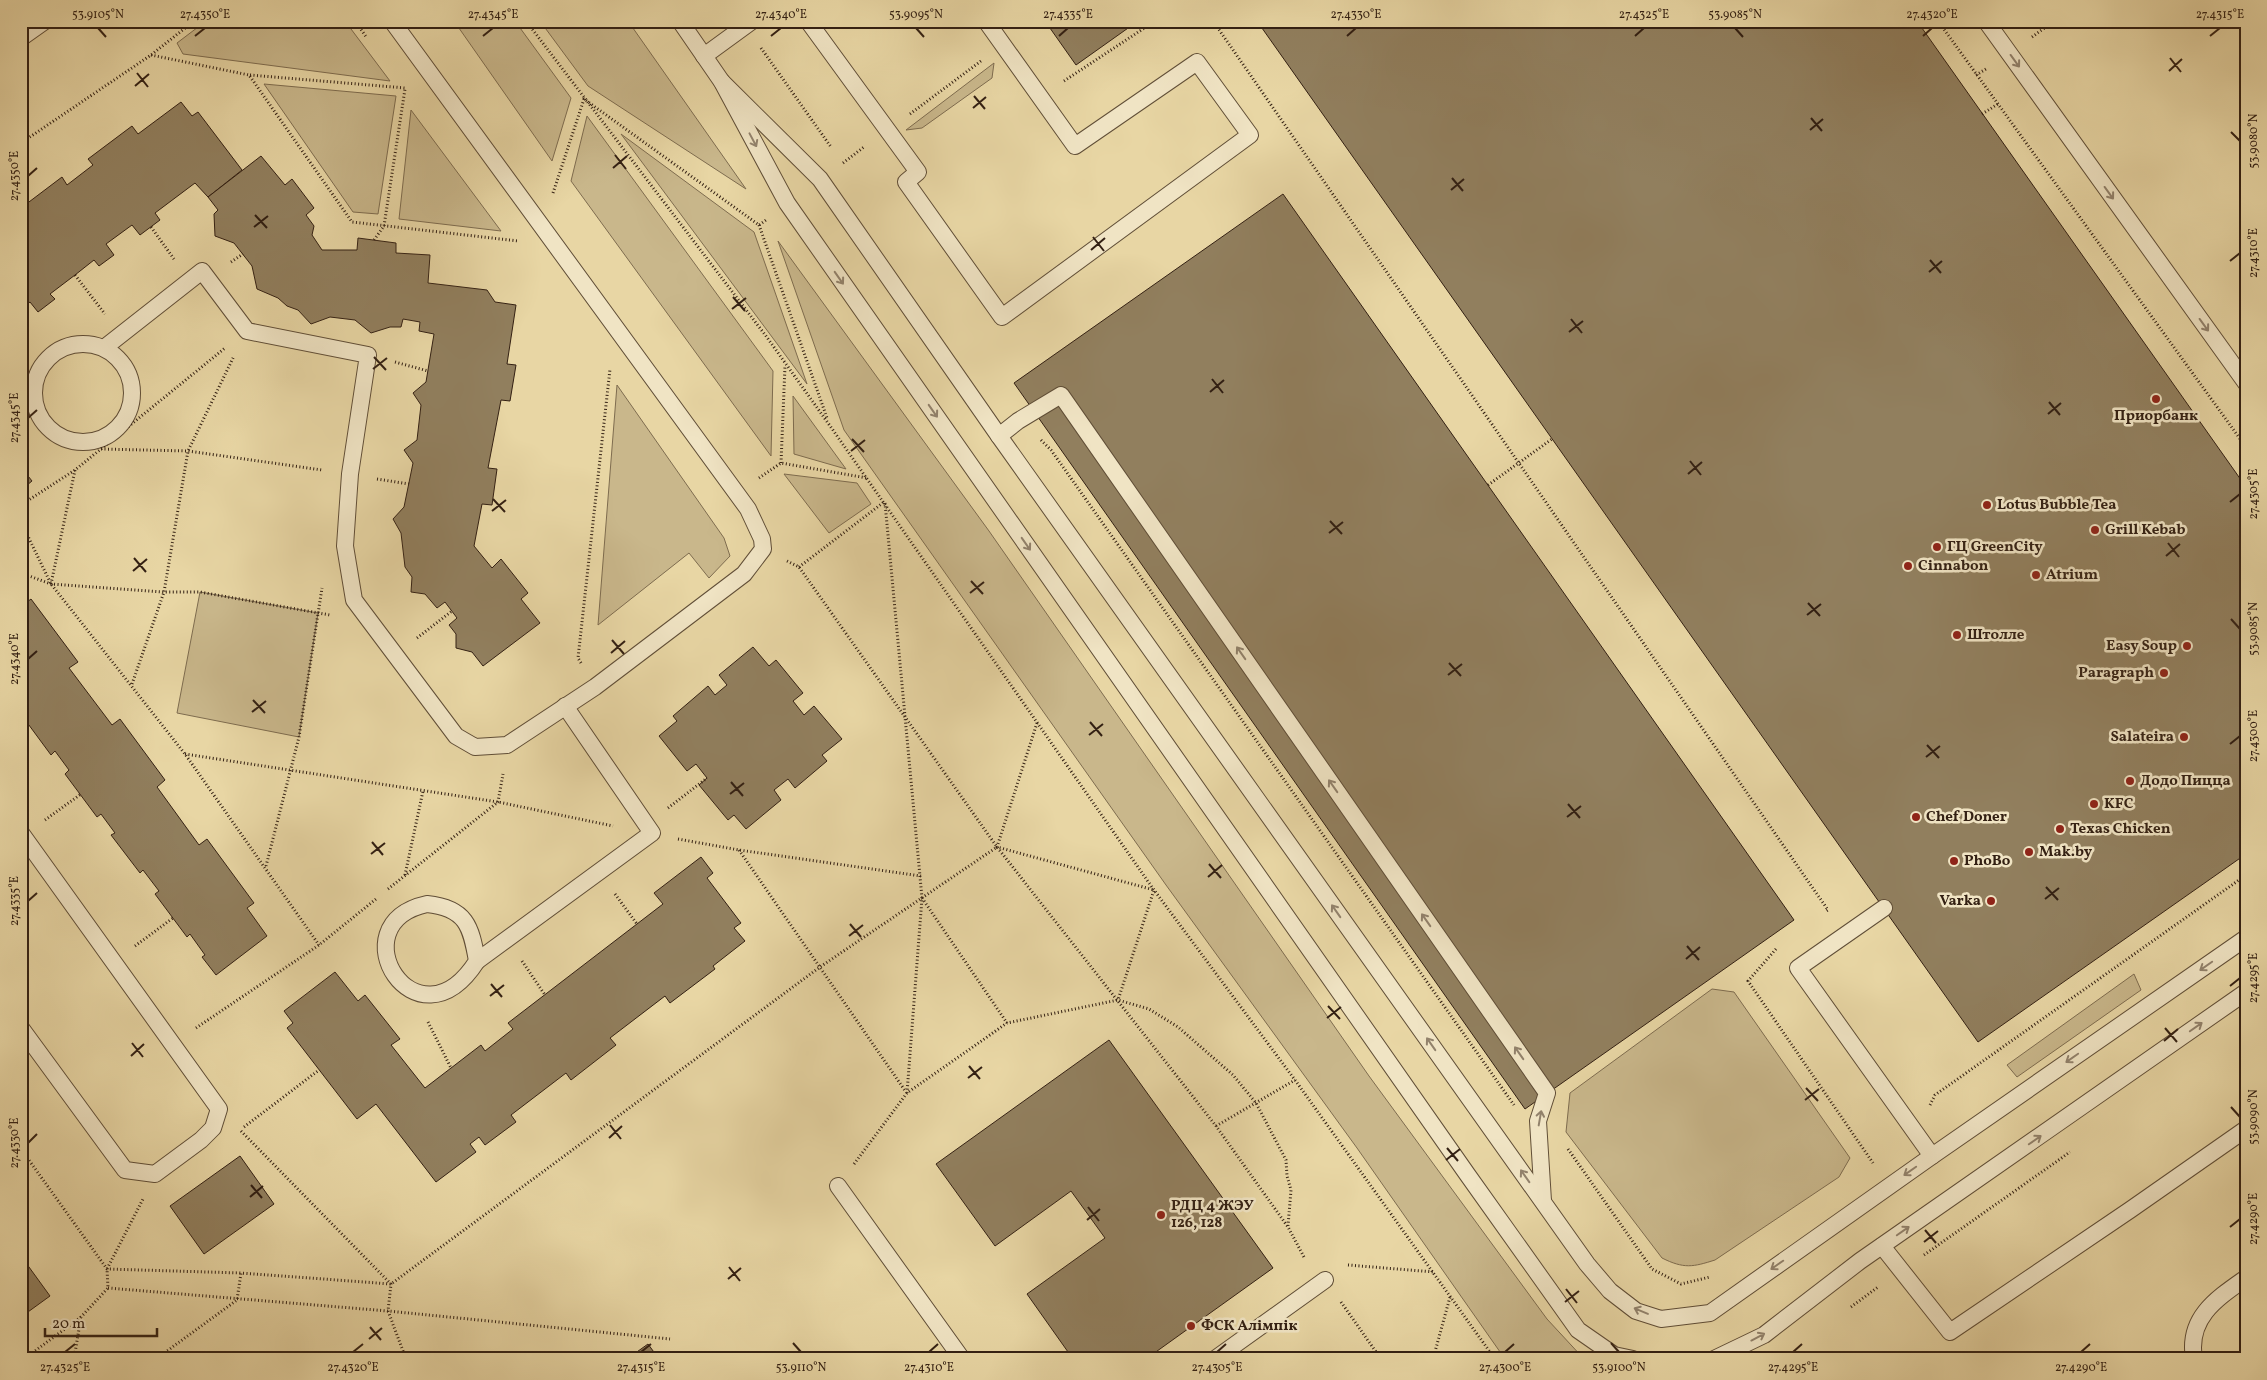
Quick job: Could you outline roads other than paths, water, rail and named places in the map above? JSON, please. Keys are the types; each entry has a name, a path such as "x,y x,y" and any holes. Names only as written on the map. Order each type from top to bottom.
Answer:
{"lane":[{"path":"21,38 45,21"},
{"path":"104,348 202,271 247,331 368,355 350,474 346,546 354,600 456,736 475,747 507,745 595,687 744,574 763,549 762,539 757,526 735,493 392,21"},
{"path":"680,21 722,82 787,203 1578,1330 1614,1355 1632,1359"},
{"path":"808,21 918,172 906,182 1002,317 1250,135 1197,62 1075,146 986,21"},
{"path":"1986,21 2246,383"},
{"path":"704,56 749,24"},
{"path":"722,82 820,179 998,436 1587,1264 1610,1291 1636,1311 1661,1319 1710,1313 2246,938"},
{"path":"81,344 104,348 118,357 128,371 132,387 132,404 125,420 114,432 99,441 83,443 66,440 52,432 28,410 36,382 45,361 58,350 81,344"},
{"path":"998,436 1018,421 1061,395 1547,1093 1538,1121 1543,1202"},
{"path":"477,961 472,933 465,921 455,911 441,906 427,904 413,907 401,915 392,926 386,940 386,955 390,970 399,982 412,991 427,994 442,993 456,987 467,976 477,961 598,872 649,829 565,706"},
{"path":"21,1028 125,1170 155,1174 201,1140 212,1128 219,1109 22,834"},
{"path":"1884,908 1798,968 1932,1156"},
{"path":"1714,1359 1764,1335 1882,1246 2246,992"},
{"path":"1882,1246 1950,1332 2246,1129"},
{"path":"838,1186 962,1359"},
{"path":"2194,1359 2192,1344 2199,1321 2213,1301 2246,1278"},
{"path":"1215,1359 1325,1280"}],"place":[{"name":"Приорбанк","path":"2156,399"},
{"name":"Lotus Bubble Tea","path":"1987,505"},
{"name":"Grill Kebab","path":"2095,530"},
{"name":"ГЦ GreenCity","path":"1937,547"},
{"name":"Cinnabon","path":"1908,566"},
{"name":"Atrium","path":"2036,575"},
{"name":"Штолле","path":"1957,635"},
{"name":"Easy Soup","path":"2187,646"},
{"name":"Paragraph","path":"2164,673"},
{"name":"Salateira","path":"2184,737"},
{"name":"Додо Пицца","path":"2130,781"},
{"name":"KFC","path":"2094,804"},
{"name":"Chef Doner","path":"1916,817"},
{"name":"Texas Chicken","path":"2060,829"},
{"name":"Mak.by","path":"2029,852"},
{"name":"PhoBo","path":"1954,861"},
{"name":"Varka","path":"1991,901"},
{"name":"РДЦ 4 ЖЭУ 126, 128","path":"1161,1215"},
{"name":"ФСК Алімпік","path":"1191,1326"}]}
